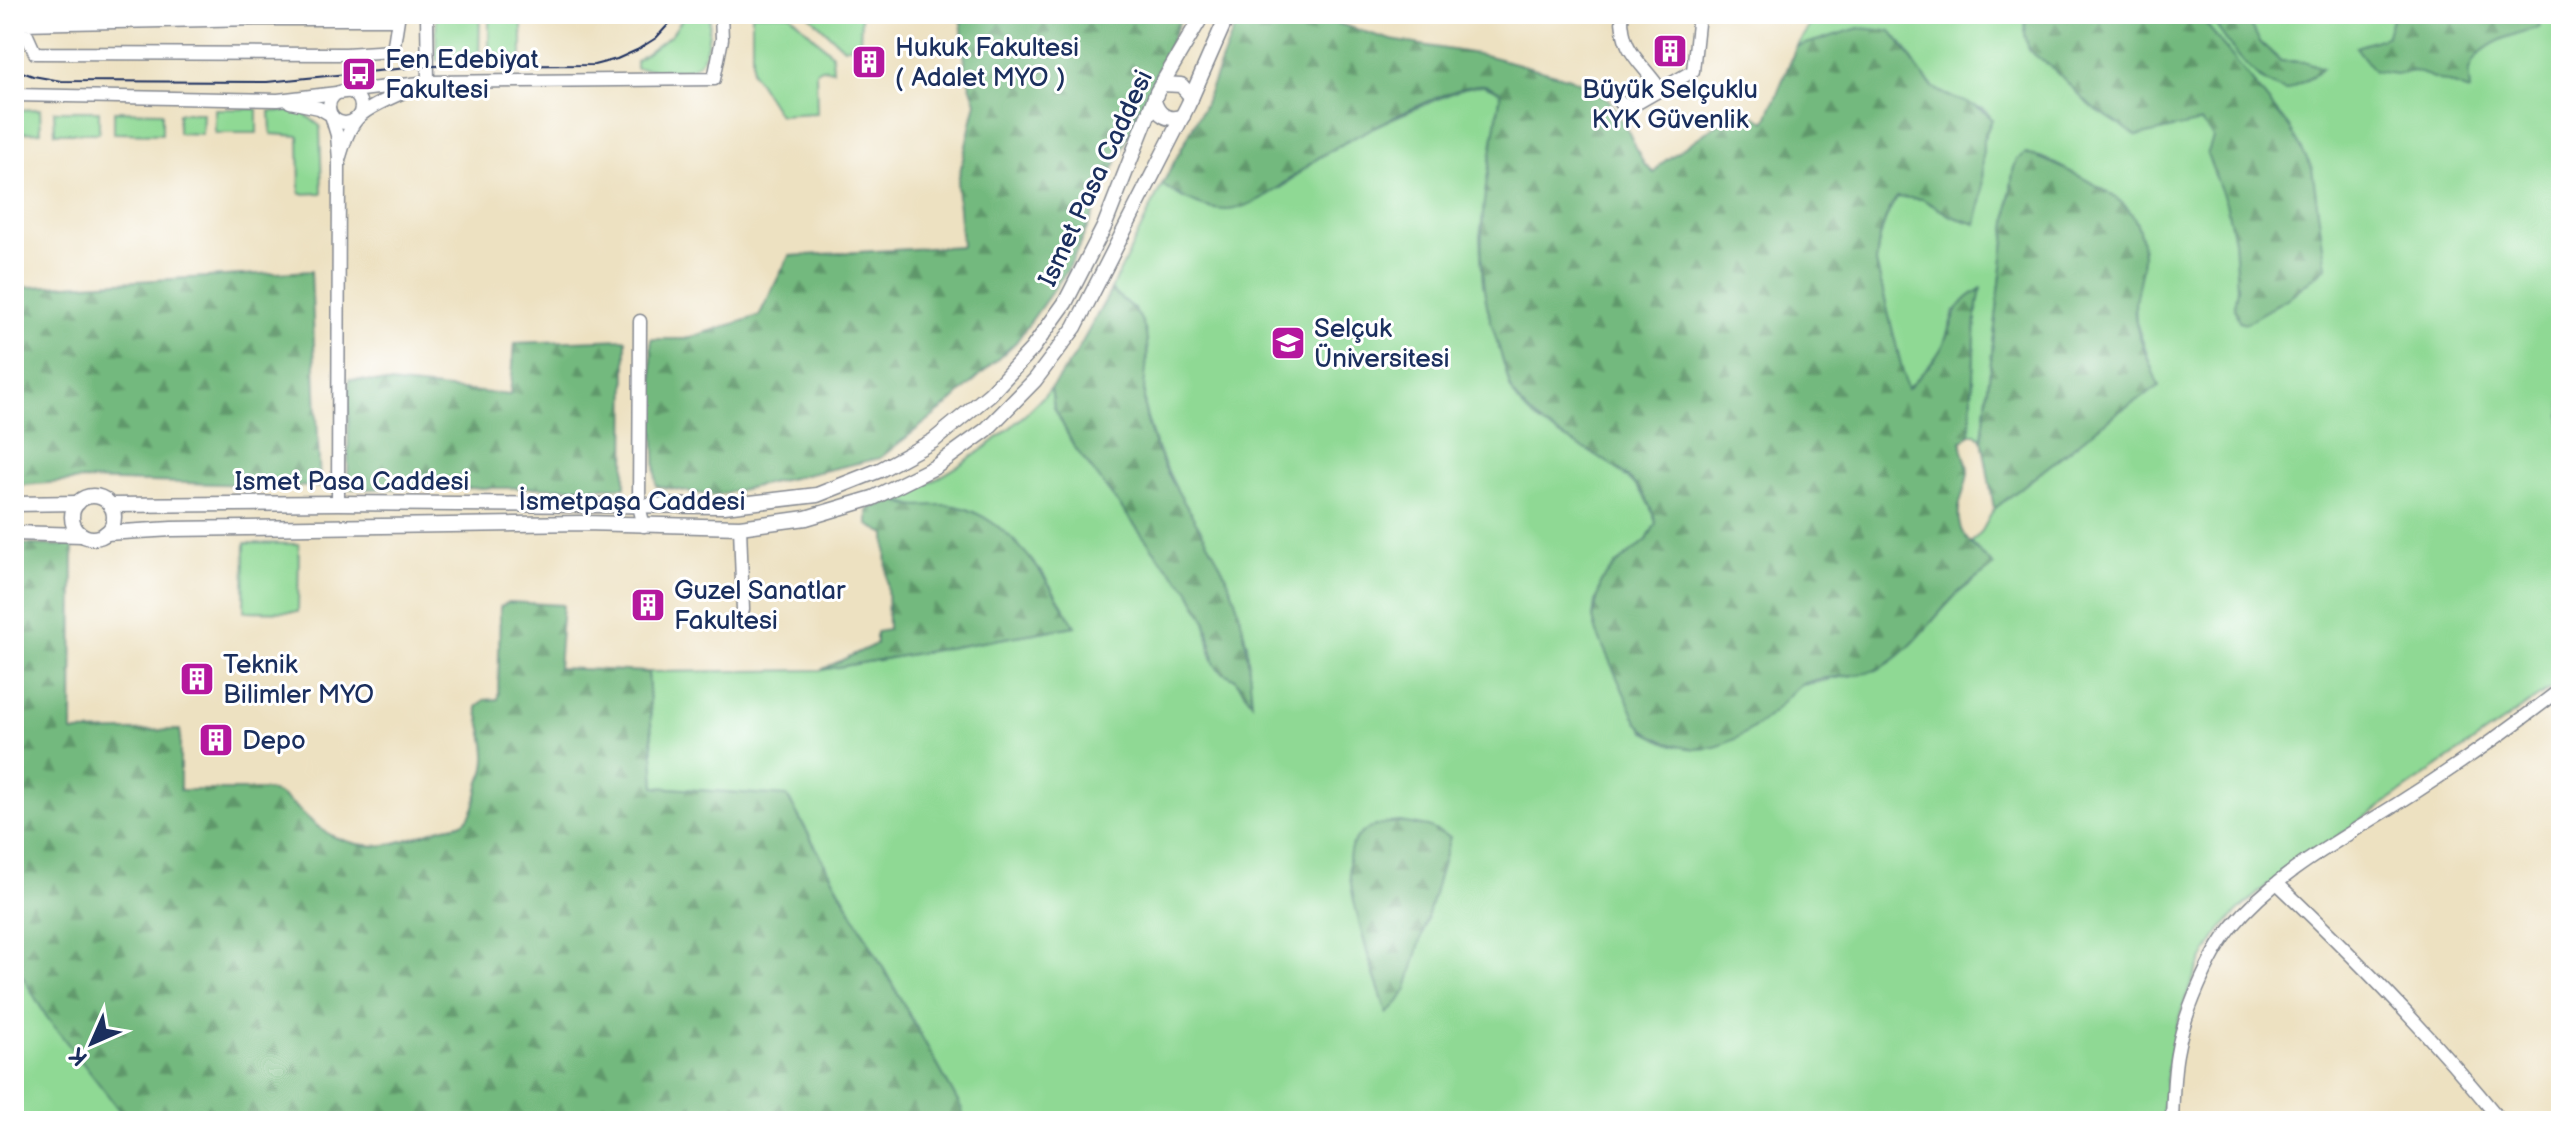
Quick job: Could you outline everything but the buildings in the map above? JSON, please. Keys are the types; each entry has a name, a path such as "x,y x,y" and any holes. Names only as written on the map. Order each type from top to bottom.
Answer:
{"main road":[{"name":"Ismet Pasa Caddesi","path":"110,505 724,506 817,495 880,470 933,441 990,394 1032,349 1065,303 1104,227 1162,84 1203,14"},
{"name":"İsmetpaşa Caddesi","path":"106,533 172,529 584,523 740,527 806,518 873,498 935,467 986,430 1035,380 1075,327 1183,116 1228,14"},
{"path":"1162,84 1181,85 1191,99"},
{"path":"1154,101 1165,117 1176,119 1183,116"},
{"path":"14,504 78,503 90,497 104,500 113,510 113,523 106,533 92,538 14,533"},
{"path":"78,503 72,516 82,535"}],"street":[{"path":"427,14 428,82"},
{"path":"14,95 278,100 428,82 714,79 722,39 721,14"},
{"path":"1622,14 1622,31 1627,47 1660,89"},
{"path":"1619,102 1632,106 1693,71 1699,14"},
{"path":"398,16 393,51 346,54 35,53 22,24 256,19 398,16"},
{"path":"278,100 319,108 344,123 428,82"},
{"path":"338,503 339,160 337,135 329,105 338,92 349,91 358,97 361,108 339,160"},
{"path":"640,321 639,506 644,526"},
{"path":"740,527 743,610"},
{"path":"2172,1121 2177,1055 2188,1011 2210,964 2232,928 2303,864 2486,744 2561,689"},
{"path":"2278,884 2334,937 2465,1077 2501,1121"}],"green space":[{"path":"436,14 480,14 479,61 436,60"},
{"path":"489,14 522,14 522,63 489,63"},
{"path":"686,14 710,14 709,35 701,61 684,70 636,68 636,61 671,35"},
{"path":"752,14 790,14 832,54 833,70 821,68 816,71 817,113 779,115 752,72"},
{"path":"808,14 861,14 860,43 844,48"},
{"path":"962,14 1183,14 1070,266 1016,342 949,404 880,458 713,496 656,486 651,339 685,339 759,316 789,256 962,246 957,185 976,102 966,73"},
{"path":"1240,14 1307,14 1391,40 1489,56 1567,77 1609,100 1644,164 1654,173 1662,163 1739,109 1766,121 1796,47 1859,28 1891,31 1932,86 1979,108 1992,119 1983,140 1982,197 1976,224 1951,216 1922,199 1897,197 1882,229 1876,263 1907,389 1940,351 1960,306 1981,289 1976,316 1970,434 1962,441 1968,472 1960,503 1959,524 1966,539 1994,566 1959,592 1914,641 1886,665 1864,673 1808,682 1798,687 1776,710 1745,733 1715,747 1694,749 1673,745 1653,736 1637,722 1593,618 1601,582 1615,565 1647,540 1656,523 1645,498 1629,478 1608,462 1541,424 1523,407 1510,387 1487,307 1481,256 1482,233 1501,92 1484,85 1451,92 1331,150 1258,200 1235,209 1206,207 1162,185 1203,108"},
{"path":"1817,14 2207,14 2260,79 2286,91 2322,68 2281,61 2261,43 2243,14 2561,14 2561,681 2265,887 2226,924 2196,974 2178,1021 2162,1121 965,1121 962,1109 788,797 655,787 648,672 821,670 1075,626 1042,572 980,517 957,507 919,507 896,500 939,478 979,452 1017,422 1051,388 1054,407 1073,445 1164,563 1188,588 1206,621 1215,665 1234,678 1251,700 1247,643 1154,441 1145,410 1143,380 1148,350 1135,310 1111,290 1162,185 1183,198 1281,188 1317,159 1372,127 1464,88 1483,85 1501,92 1480,236 1483,284 1510,387 1553,430 1604,458 1636,486 1651,506 1656,523 1647,540 1632,553 1595,601 1593,618 1597,633 1645,732 1675,746 1713,747 1761,721 1790,692 1802,685 1877,670 1889,663 1957,594 1993,566 1971,543 1994,509 2115,414 2158,386 2136,322 2135,302 2143,254 2109,194 2047,159 2026,153 2017,159 2013,171 1982,439 1970,434 1980,289 1954,312 1943,346 1907,390 1876,263 1882,229 1897,197 1922,199 1951,216 1976,224 1982,197 1983,140 1992,119 1984,109 1949,97 1934,88 1901,42 1859,28 1796,47","holes":["1351,847 1388,1013 1362,932 1351,867"]},
{"path":"2026,14 2198,14 2290,128 2312,168 2326,267 2288,298 2245,323 2239,321 2234,308 2237,288 2234,240 2226,203 2207,155 2213,137 2201,122 2137,136 2089,105 2054,69 2029,51 2025,35"},
{"path":"2207,14 2243,14 2261,43 2280,61 2307,62 2322,68 2286,91 2273,86 2241,60"},
{"path":"2394,14 2536,14 2540,27 2498,41 2480,54 2469,71 2470,91 2415,71 2396,74 2374,71 2356,47 2386,37"},
{"path":"40,109 41,132 14,133 14,110"},
{"path":"215,109 257,109 257,133 215,133"},
{"path":"54,111 99,111 99,133 55,133"},
{"path":"114,111 162,112 162,134 114,133"},
{"path":"270,111 302,112 320,126 322,193 300,194 299,136 271,134"},
{"path":"178,113 203,113 202,134 178,133"},
{"path":"2026,153 2095,185 2120,201 2135,219 2143,255 2135,305 2136,322 2159,386 2115,414 1994,509 1982,439 2013,171 2017,159"},
{"path":"311,271 320,487 84,480 14,486 14,288"},
{"path":"1111,290 1142,321 1147,345 1145,411 1152,437 1174,485 1228,580 1243,629 1252,702 1234,678 1215,665 1206,621 1188,588 1164,563 1073,445 1054,407 1051,388 1074,357"},
{"path":"626,339 625,487 348,489 349,379 510,395 515,343"},
{"path":"896,500 918,506 956,506 994,524 1026,554 1075,626 821,670 876,644 876,632 888,630 886,534 868,525 868,509"},
{"path":"245,543 299,544 298,612 244,611"},
{"path":"14,544 73,546 72,732 180,730 180,790 267,790 286,799 327,833 365,845 400,842 460,824 467,819 475,805 486,761 477,707 484,700 498,699 500,607 508,602 563,605 558,668 648,672 655,787 787,796 962,1109 965,1121 128,1121 46,1016 14,962"},
{"path":"1400,822 1428,827 1450,837 1407,989 1387,1014 1360,928 1349,859 1352,845 1361,834 1380,825"},
{"path":"14,962 120,1112 128,1121 14,1121"}],"tram line":[{"path":"14,69 61,81 267,82 427,66 594,65 637,50 656,38 678,14"}],"place":[{"name":"Büyük Selçuklu KYK Güvenlik","path":"1670,51"},
{"name":"Hukuk Fakultesi ( Adalet MYO )","path":"869,62"},
{"name":"Fen Edebiyat Fakultesi","path":"359,74"},
{"name":"Selçuk Üniversitesi","path":"1288,343"},
{"name":"Guzel Sanatlar Fakultesi","path":"648,605"},
{"name":"Teknik Bilimler MYO","path":"197,679"},
{"name":"Depo","path":"216,740"}]}
